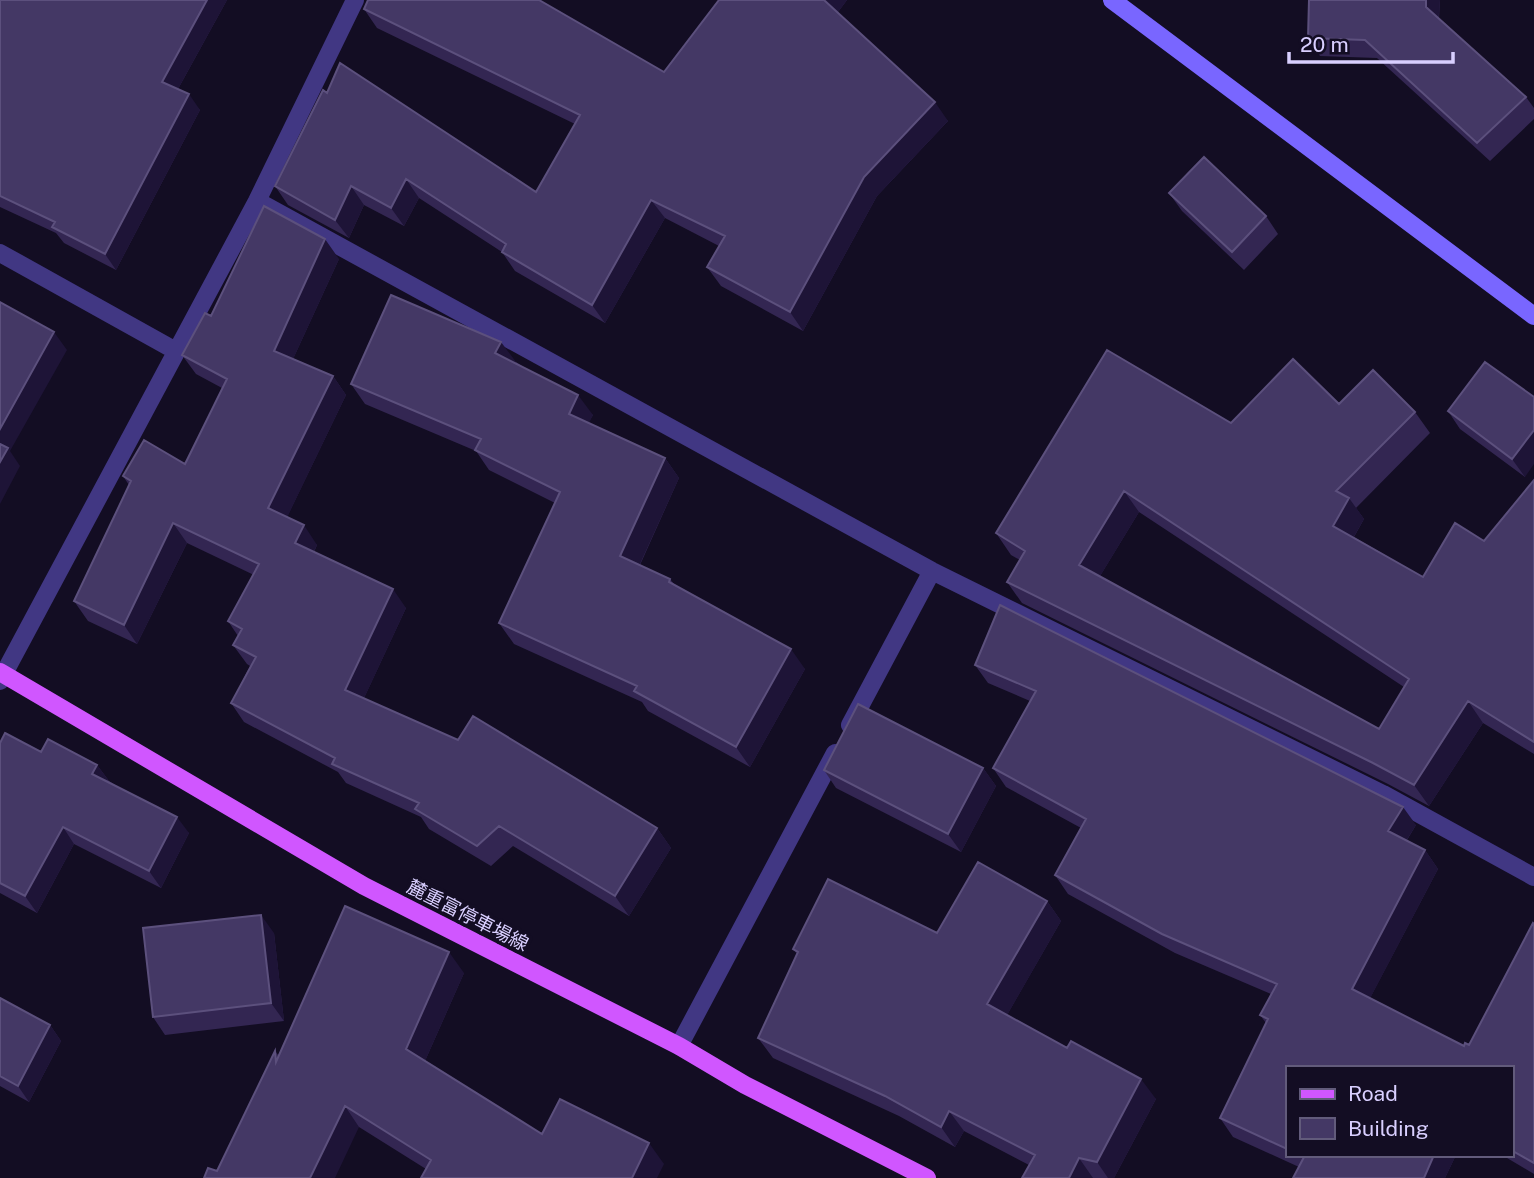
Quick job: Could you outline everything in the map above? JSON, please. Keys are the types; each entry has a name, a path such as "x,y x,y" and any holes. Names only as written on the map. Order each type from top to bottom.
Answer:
{"main road":[{"name":"麓重富停車場線","path":"1,676 364,886 679,1046 745,1085 922,1177"}],"street":[{"path":"1,676 257,201 355,0"},
{"path":"1112,0 1534,316"},
{"path":"257,201 932,571 1383,794 1534,877"},
{"path":"0,253 176,351"},
{"path":"679,1046 932,571"}],"building":[{"path":"0,0 207,0 162,82 189,94 105,254 52,227 55,222 0,196"},
{"path":"368,0 539,0 664,72 719,0 824,0 935,102 864,177 790,312 707,267 725,236 651,200 592,305 502,252 506,244 406,179 391,208 351,186 335,220 275,186 323,90 327,93 340,63 536,192 580,115 364,9"},
{"path":"1309,0 1426,0 1426,7 1526,97 1477,143 1365,40 1308,38"},
{"path":"1204,157 1266,216 1232,252 1169,193"},
{"path":"264,206 325,239 274,351 333,376 268,508 304,525 295,543 393,589 345,690 458,740 473,716 657,828 615,896 499,826 477,846 415,809 419,803 332,764 335,758 231,703 256,657 233,645 242,629 228,621 259,564 173,523 124,625 74,601 131,481 123,476 144,440 185,464 227,379 182,355 205,313 211,316"},
{"path":"391,295 501,342 495,353 578,395 569,414 665,458 620,556 670,579 669,582 791,649 736,747 634,691 637,686 499,623 560,492 475,450 481,439 351,384"},
{"path":"0,302 54,332 0,429"},
{"path":"1107,350 1231,423 1293,359 1339,404 1373,370 1415,412 1336,491 1349,498 1333,526 1423,577 1455,523 1484,541 1534,480 1534,742 1468,701 1414,785 1007,582 1025,551 996,533","holes":["1124,491 1409,679 1379,729 1079,565"]},
{"path":"1485,362 1534,397 1534,430 1512,459 1448,411"},
{"path":"0,444 8,448 0,462"},
{"path":"1000,605 1403,807 1388,831 1425,850 1352,989 1464,1046 1465,1043 1469,1045 1533,923 1534,1163 1513,1151 1513,1066 1286,1066 1286,1149 1220,1118 1268,1019 1260,1015 1277,984 1162,934 1055,875 1086,819 993,768 1036,691 975,665"},
{"path":"858,704 983,768 948,834 824,770"},
{"path":"5,733 41,752 48,739 97,765 92,774 177,817 149,871 63,827 25,896 0,883 0,743"},
{"path":"978,862 1047,901 987,1004 1067,1048 1071,1041 1141,1079 1097,1162 1079,1158 1069,1178 1022,1178 1035,1155 949,1111 941,1127 885,1096 758,1038 798,952 793,949 828,879 937,933"},
{"path":"345,906 449,952 406,1049 542,1134 560,1099 649,1143 632,1178 421,1178 431,1160 345,1106 310,1178 204,1178 208,1168 217,1171 275,1051 276,1062"},
{"path":"261,915 271,1003 153,1017 143,928"},
{"path":"0,998 50,1025 18,1086 0,1076"},
{"path":"1304,1157 1433,1157 1424,1178 1293,1178"}]}
